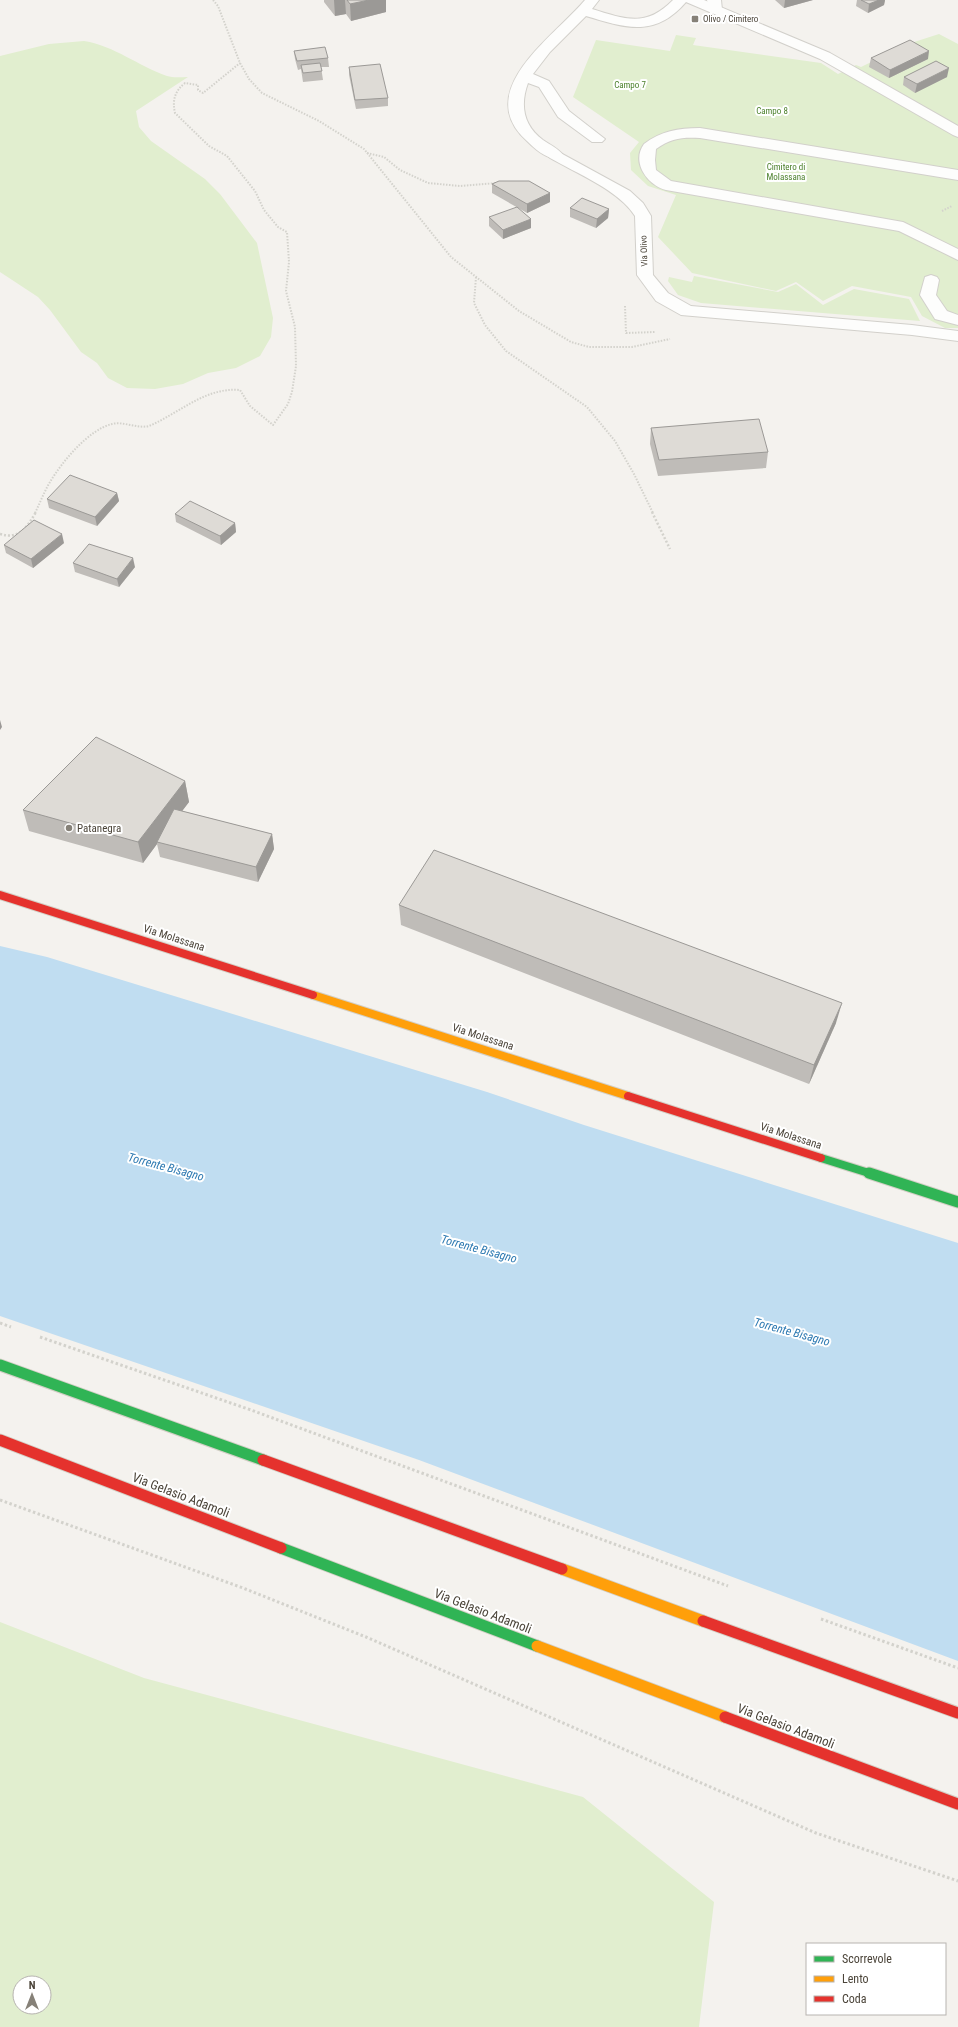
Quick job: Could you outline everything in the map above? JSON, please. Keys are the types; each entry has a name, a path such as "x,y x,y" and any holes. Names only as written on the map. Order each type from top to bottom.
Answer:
{"main road":[{"name":"Via Molassana","path":"0,895 958,1202"},
{"path":"0,1365 958,1713"},
{"name":"Via Gelasio Adamoli","path":"0,1440 547,1650 958,1804"}],"street":[{"name":"Via Olivo","path":"681,0 663,16 651,21 634,23 587,6 523,75 515,104 516,116 522,128 534,140 555,155 625,194 637,206 643,216 645,275 656,291 677,307 687,311 912,330 958,336"},
{"path":"692,0 715,5 825,56 846,70 958,132"},
{"path":"523,75 544,84 563,114 597,139"},
{"path":"958,175 700,133 675,133 662,137 649,147 647,160 649,172 666,185 903,227 958,255"},
{"path":"930,280 928,295 941,315 958,320"}],"path":[{"path":"214,0 218,6 240,63 248,79 262,93 319,121 364,149 451,257 520,311 579,344 589,347 623,348 676,339"},
{"path":"0,534 15,535 24,529 36,514 48,485 64,463 90,436 113,424 148,427 192,402 219,390 232,388 240,390 250,406 273,425 281,418 287,408 296,373 296,354 295,326 288,308 286,286 289,261 285,243 286,232 278,227 264,210 255,191 227,156 209,146 175,113 173,107 173,96 178,88 184,83 198,85 198,90 203,93 240,63"},
{"path":"367,153 384,157 400,170 428,183 460,186 499,183"},
{"path":"476,277 474,303 485,325 506,351 587,407 615,441 634,474 670,550"},
{"path":"630,334 661,333 665,340"},
{"path":"0,1323 15,1328"},
{"path":"37,1336 251,1410 732,1587"},
{"path":"0,1500 243,1588 366,1637 816,1833 958,1881"},
{"path":"820,1619 958,1668"}],"green space":[{"name":"Cimitero di Molassana","path":"939,34 958,44 958,328 945,328 922,316 911,297 852,286 823,301 796,282 776,291 692,273 658,237 676,195 648,186 631,170 630,153 639,142 573,97 596,40 670,51 676,35 696,38 693,45 821,63 838,74 856,65 861,67 908,44"},
{"path":"84,41 106,47 167,76 188,77 136,111 139,127 151,141 205,179 220,194 257,243 273,318 271,337 260,356 236,368 208,373 183,384 155,389 127,388 108,378 97,363 81,352 50,310 38,297 0,272 0,56 49,44"},
{"path":"694,276 778,292 796,284 823,305 854,289 909,299 920,321 701,303 678,295 668,281 669,277 692,282"},
{"path":"0,1622 144,1678 583,1797 714,1902 699,2027 0,2027"}],"water":[{"name":"Torrente Bisagno","path":"0,946 47,957 487,1092 584,1125 958,1243 958,1661 419,1460 0,1316"}],"building":[{"path":"347,0 369,0 350,4"},
{"path":"861,0 879,0 869,4"},
{"path":"910,40 929,51 890,70 871,58"},
{"path":"325,47 328,58 297,61 294,51"},
{"path":"936,61 949,68 917,84 904,77"},
{"path":"320,63 322,71 303,73 301,65"},
{"path":"380,64 388,98 355,100 349,67"},
{"path":"499,181 529,181 550,193 527,204 492,184"},
{"path":"582,198 609,209 597,219 570,208"},
{"path":"517,207 531,219 503,230 489,217"},
{"path":"759,419 768,452 659,460 651,428"},
{"path":"70,475 117,493 95,517 47,499"},
{"path":"190,501 235,523 220,536 175,514"},
{"path":"34,520 62,534 31,559 4,545"},
{"path":"89,544 133,558 117,579 73,563"},
{"path":"96,737 185,781 138,842 23,810"},
{"path":"174,809 272,834 256,867 157,842"},
{"path":"434,850 842,1003 814,1065 399,905"}],"traffic: fast":[{"path":"821,1158 958,1202"},
{"path":"0,1365 263,1460"},
{"path":"281,1548 537,1646"}],"traffic: slow":[{"path":"313,995 628,1096"},
{"path":"562,1569 703,1621"},
{"path":"537,1646 725,1717"}],"traffic: jam":[{"path":"0,895 313,995"},
{"path":"628,1096 821,1158"},
{"path":"0,1440 281,1548"},
{"path":"263,1460 562,1569"},
{"path":"703,1621 958,1713"},
{"path":"725,1717 958,1804"}],"place":[{"name":"Olivo / Cimitero","path":"695,19"},
{"name":"Patanegra","path":"69,828"}],"park label":[{"name":"Campo 7","path":"630,85"},
{"name":"Campo 8","path":"772,111"}]}
